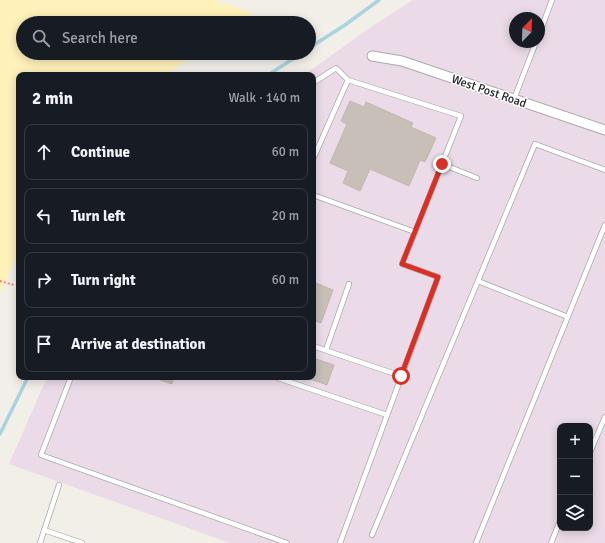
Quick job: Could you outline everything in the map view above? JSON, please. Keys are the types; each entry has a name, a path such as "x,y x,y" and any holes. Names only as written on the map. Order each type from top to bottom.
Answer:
{"street":[{"name":"West Post Road","path":"372,56 402,61 605,130"}],"lane":[{"path":"545,19 552,0"},
{"path":"514,99 534,48"},
{"path":"316,81 336,68 348,80 461,116 402,264 438,277 340,543"},
{"path":"316,152 348,80"},
{"path":"372,535 535,144 605,170"},
{"path":"442,164 478,178"},
{"path":"316,195 415,232"},
{"path":"476,543 605,225"},
{"path":"478,281 568,317"},
{"path":"326,350 349,284"},
{"path":"316,347 401,376"},
{"path":"70,380 41,455 287,543"},
{"path":"284,380 387,415"},
{"path":"593,445 605,417"},
{"path":"40,543 59,485"},
{"path":"551,543 557,528"},
{"path":"44,530 82,543"}],"path":[{"path":"0,281 14,285"}],"shaded area":[{"path":"413,0 605,0 605,543 230,543 9,464 46,380 316,380 316,72 308,72 371,27"}],"sand":[{"path":"0,0 214,0 253,13 249,16 16,16 16,60 187,60 170,72 16,72 16,256 0,294"}],"building":[{"path":"350,101 364,107 366,102 413,123 411,127 436,138 425,162 420,160 409,186 370,169 360,191 343,183 348,171 330,163 347,124 341,121"},
{"path":"316,283 333,290 321,323 316,321"},
{"path":"316,359 334,365 327,385 313,380 316,380"},
{"path":"161,380 173,380 172,384"}],"waterway":[{"path":"316,44 345,25 379,0"},
{"path":"273,72 291,60"},
{"path":"0,434 27,380"}],"route":[{"path":"401,376 438,277 402,264 442,164"}]}
